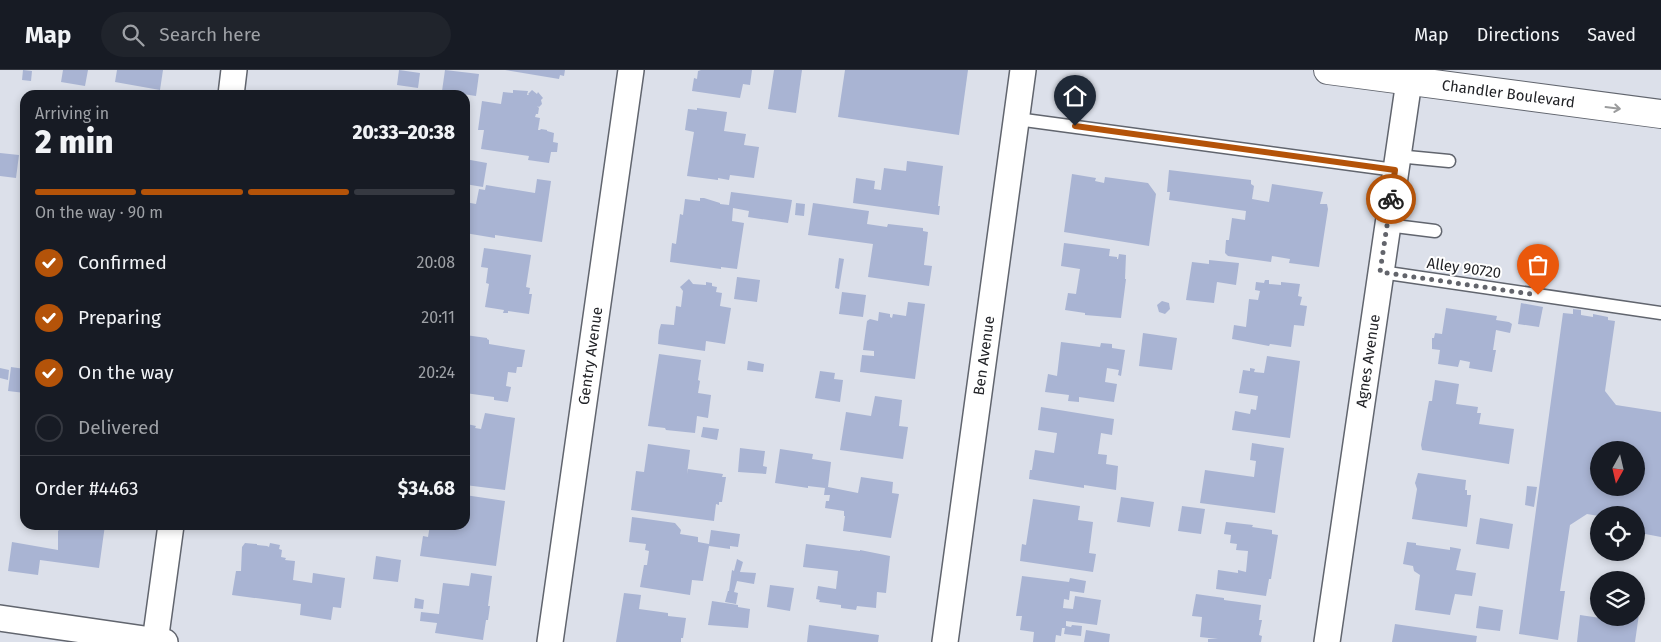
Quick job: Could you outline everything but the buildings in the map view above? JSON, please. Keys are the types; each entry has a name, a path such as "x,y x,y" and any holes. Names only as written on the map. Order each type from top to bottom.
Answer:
{"street":[{"path":"232,90 234,70"},
{"name":"Gentry Avenue","path":"550,642 631,70"},
{"name":"Ben Avenue","path":"945,642 1023,70"},
{"name":"Chandler Boulevard","path":"1328,70 1661,114"},
{"name":"Agnes Avenue","path":"1327,642 1408,81"},
{"path":"0,618 158,642 170,530"}],"lane":[{"path":"1017,119 1396,163 1449,161"},
{"path":"1387,225 1435,231"},
{"name":"Alley 90720","path":"1380,272 1661,313"}],"way so far":[{"path":"1391,199 1380,272 1538,295"}],"route":[{"path":"1075,126 1395,170 1391,199"}]}
